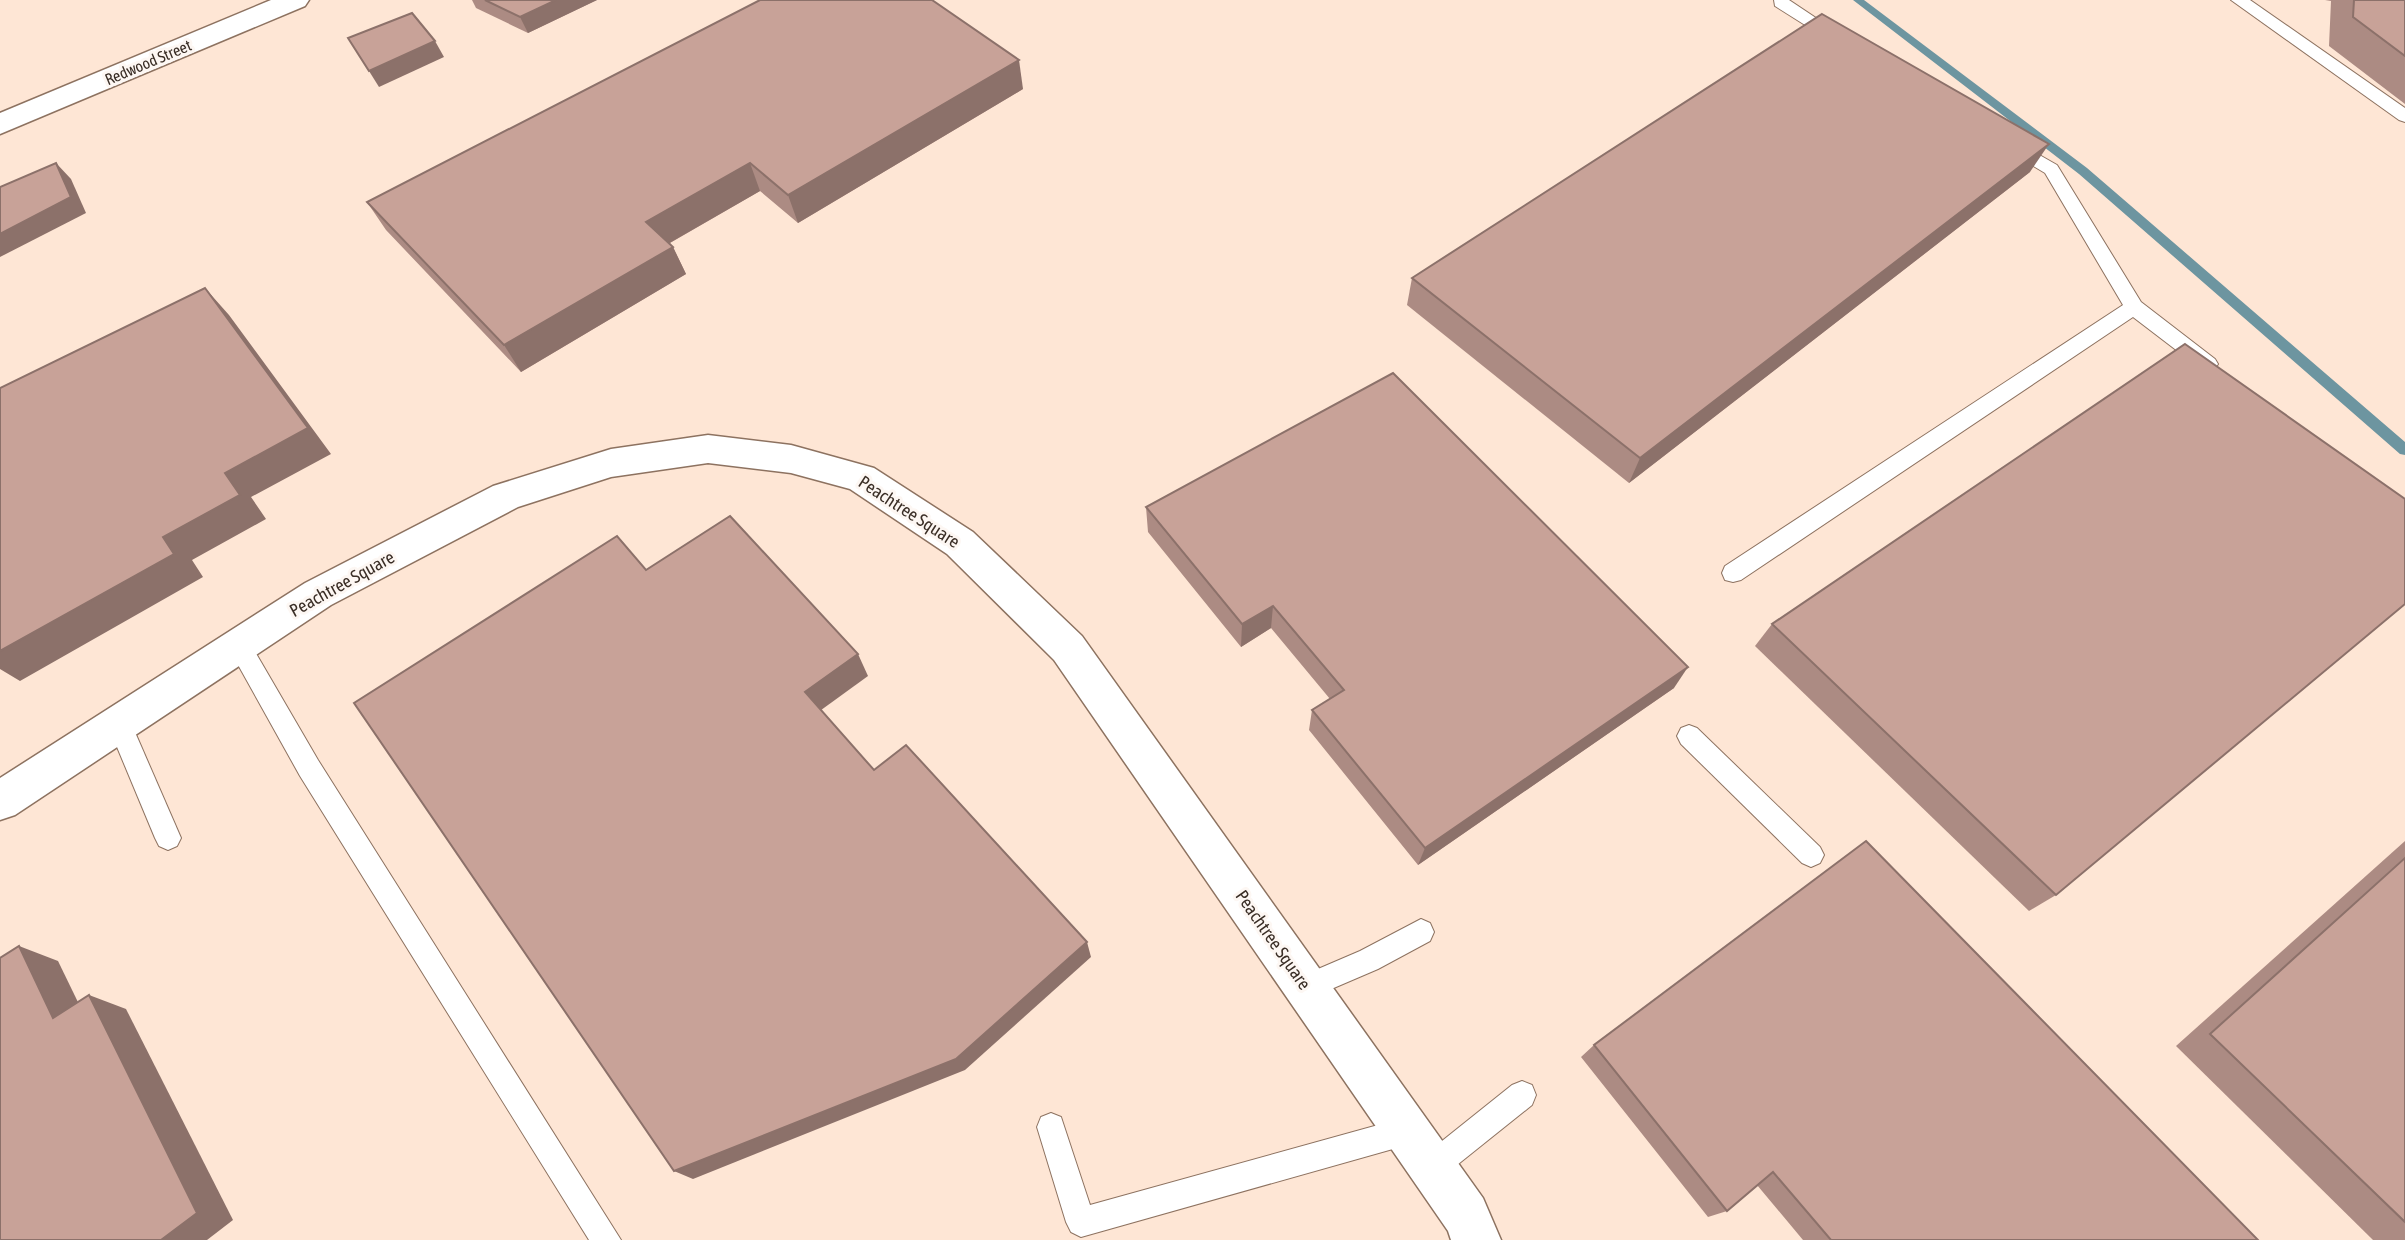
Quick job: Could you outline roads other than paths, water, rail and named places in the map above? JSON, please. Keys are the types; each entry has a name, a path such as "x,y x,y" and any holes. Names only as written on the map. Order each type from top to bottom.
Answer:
{"street":[{"name":"Redwood Street","path":"0,124 295,0"},
{"name":"Peachtree Square","path":"0,801 318,594 506,496 611,463 708,449 791,459 862,478 960,543 1068,648 1466,1215 1476,1240"}],"lane":[{"path":"2239,0 2405,116"},
{"path":"1781,2 1858,50"},
{"path":"1994,134 2051,170 2134,307 2221,373"},
{"path":"1733,573 2134,307"},
{"path":"239,645 309,768 606,1240"},
{"path":"119,723 168,838"},
{"path":"1689,736 1811,855"},
{"path":"1306,987 1369,960 1421,932"},
{"path":"1432,1167 1522,1095"},
{"path":"1051,1127 1081,1222 1407,1131"}],"waterway":[{"path":"1858,0 2083,171 2405,450"}]}
